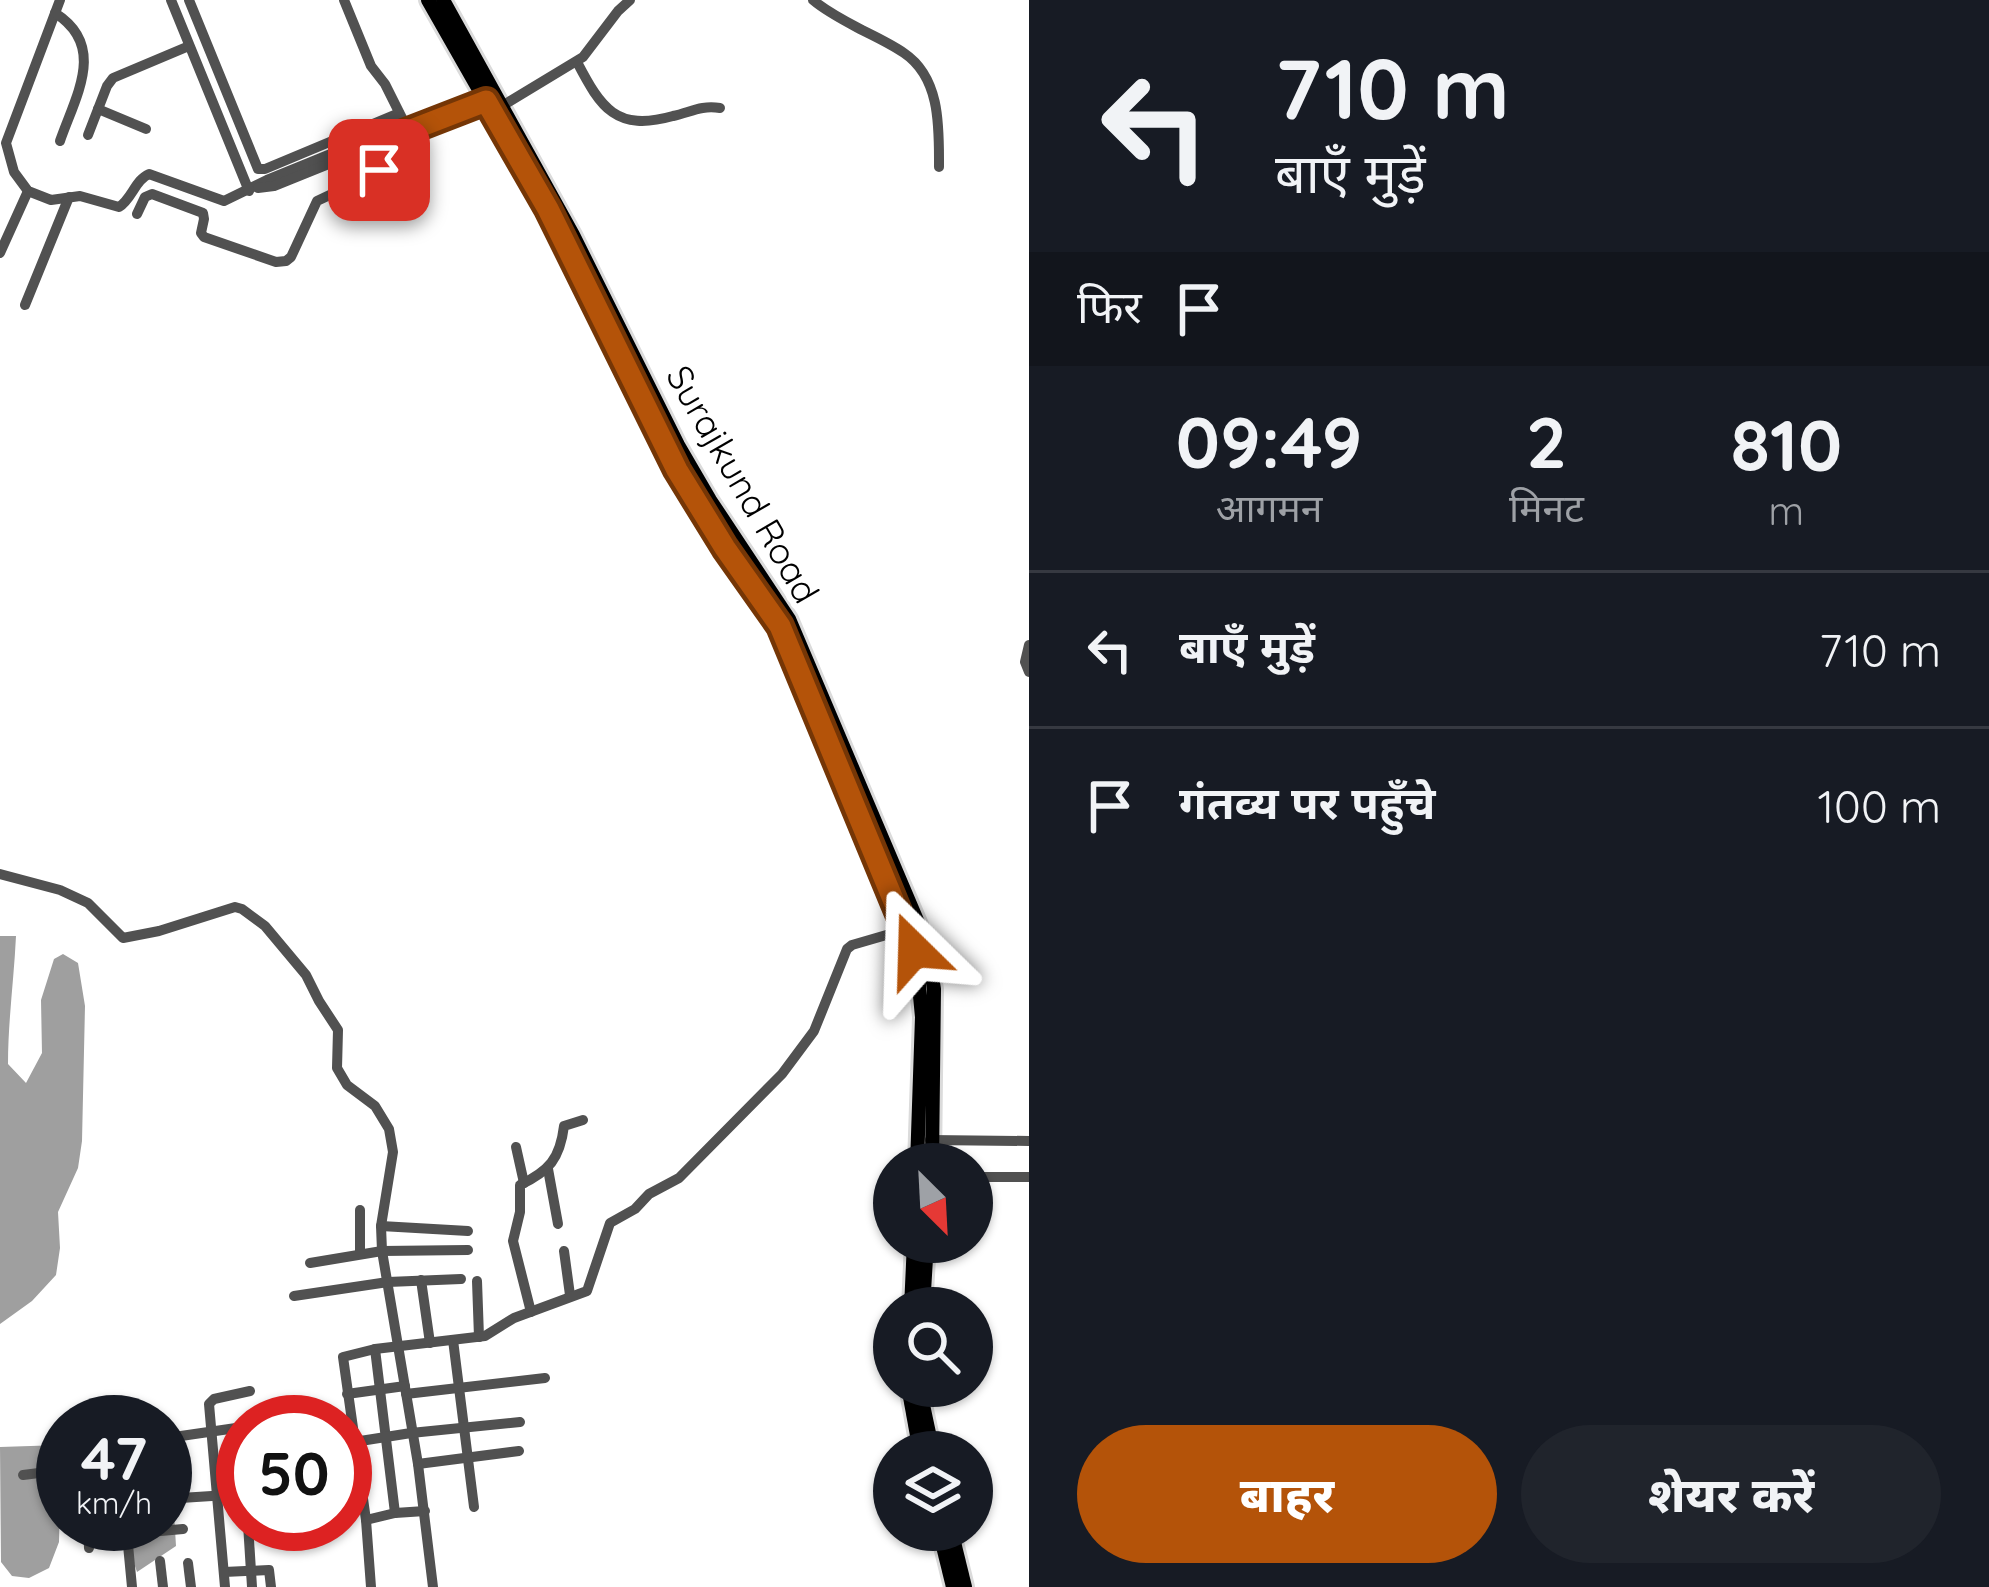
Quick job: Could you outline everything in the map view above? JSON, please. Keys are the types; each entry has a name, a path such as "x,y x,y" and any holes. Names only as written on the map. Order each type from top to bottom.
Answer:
{"main road":[{"name":"Surajkund Road","path":"428,0 492,96 573,235 678,445 799,640 929,958 934,989 925,1143"},
{"name":"Surajkund Road","path":"443,0 677,470 780,626 907,929 921,1000 928,1143"},
{"path":"944,1551 953,1587"},
{"path":"956,1551 965,1587"}],"street":[{"path":"60,0 6,143 14,172 28,190 51,200 80,196 119,207 148,174 219,201 405,122"},
{"path":"171,0 252,189"},
{"path":"189,0 258,169 492,96 577,62 630,0"},
{"path":"344,0 371,65 405,122"},
{"path":"812,0 898,49 921,68 938,121 939,167"},
{"path":"55,13 74,27 86,61 60,142"},
{"path":"88,135 106,86 117,75 188,46"},
{"path":"577,62 599,100 621,119 655,120 700,106 720,108"},
{"path":"98,109 146,129"},
{"path":"137,214 145,196 152,194 203,213 204,237 276,262 286,261 316,201 374,174 405,122"},
{"path":"252,189 274,186 393,137"},
{"path":"0,254 28,190"},
{"path":"25,304 69,197"},
{"path":"1029,645 1025,662 1029,672"},
{"path":"0,874 61,890 88,903 122,938 242,909 265,926 313,985 335,1023 337,1068 347,1085 375,1106 389,1130 393,1152 381,1226 382,1251 434,1587"},
{"path":"545,1378 347,1394 343,1357 485,1336 514,1318 587,1291 610,1223 679,1178 808,1042 847,949 907,929"},
{"path":"531,1312 513,1241 520,1209 518,1189 548,1169 564,1126 583,1120"},
{"path":"927,1139 1029,1141"},
{"path":"516,1148 524,1183"},
{"path":"548,1169 558,1223"},
{"path":"993,1177 1029,1178"},
{"path":"360,1210 360,1254"},
{"path":"381,1226 468,1231"},
{"path":"310,1263 382,1251 468,1250"},
{"path":"564,1252 570,1295"},
{"path":"422,1280 430,1343"},
{"path":"294,1296 388,1282 461,1280"},
{"path":"477,1281 478,1337"},
{"path":"452,1340 474,1507"},
{"path":"375,1349 395,1513"},
{"path":"216,1475 211,1400 250,1391"},
{"path":"372,1440 520,1422"},
{"path":"192,1434 216,1432"},
{"path":"418,1464 519,1451"},
{"path":"23,1475 36,1473"},
{"path":"372,1519 425,1511"},
{"path":"129,1551 132,1587"},
{"path":"222,1551 225,1587"},
{"path":"249,1551 252,1587"},
{"path":"368,1551 370,1587"},
{"path":"160,1562 163,1587"},
{"path":"188,1563 191,1587"},
{"path":"224,1572 269,1570 271,1587"}],"shaded area":[{"path":"0,936 16,936 8,1064 26,1083 42,1053 41,1000 54,959 63,954 78,963 85,1006 82,1141 78,1168 58,1212 56,1275 32,1301 0,1324"},
{"path":"36,1446 36,1551 56,1551 49,1568 29,1578 12,1576 1,1562 0,1447"},
{"path":"132,1551 168,1551 137,1572"}],"route":[{"path":"379,170 393,137 486,101 548,209 677,470 780,626 914,950"}]}
